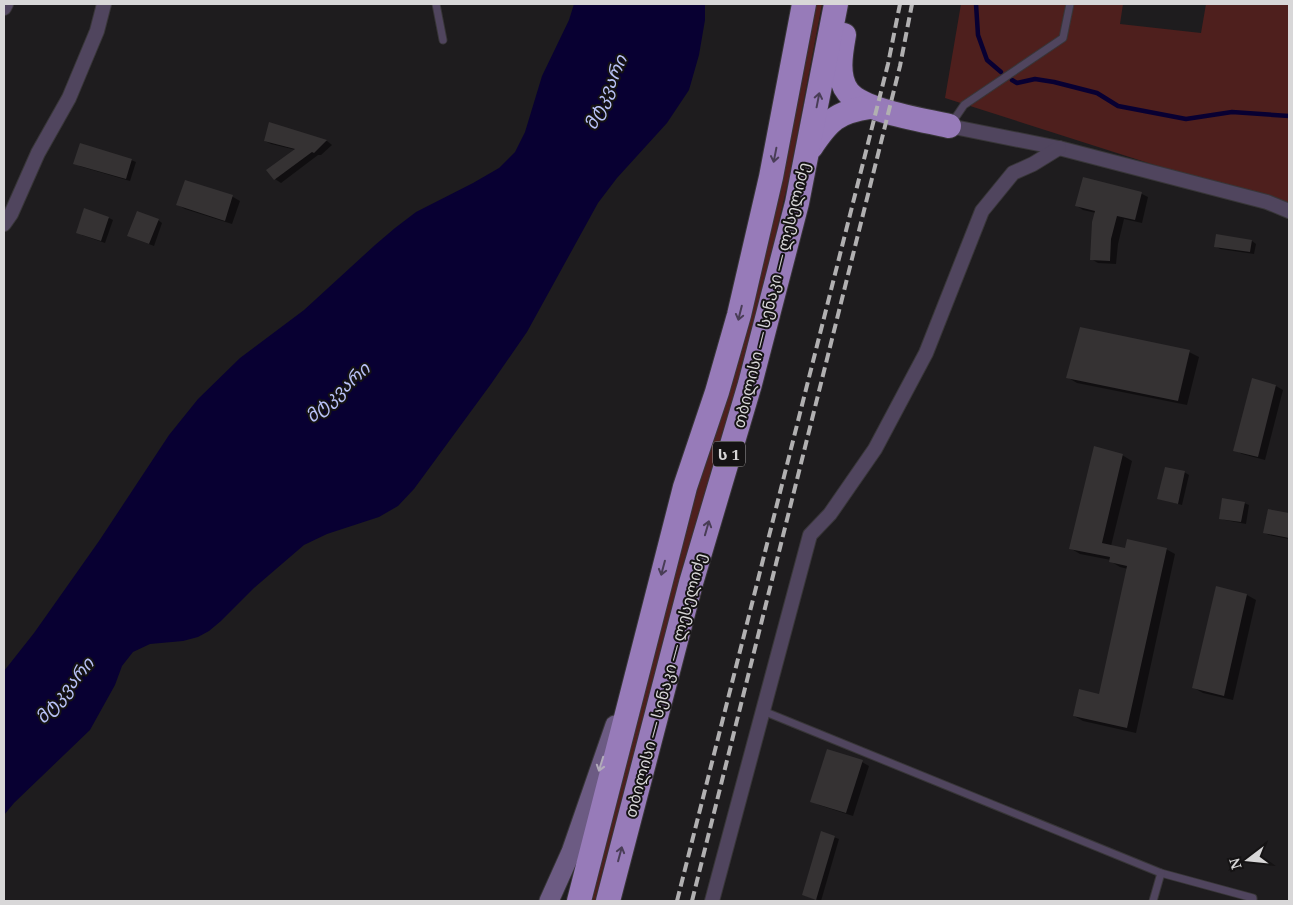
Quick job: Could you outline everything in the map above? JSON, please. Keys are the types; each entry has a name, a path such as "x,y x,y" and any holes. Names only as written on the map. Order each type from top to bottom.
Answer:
{"highway":[{"name":"თბილისი — სენაკი — ლესელიძე","path":"579,901 685,487 717,392 739,315 771,177 804,4"},
{"name":"თბილისი — სენაკი — ლესელიძე","path":"608,901 691,583 750,384 797,203 836,4"},
{"path":"849,4 840,59 842,79 847,91 870,107 950,126"},
{"path":"807,153 835,117 852,110 870,107"}],"main road":[{"path":"549,901 571,852 588,807 604,752 642,653"}],"street":[{"path":"4,8 6,4"},
{"path":"4,224 11,214 38,153 69,98 96,31 104,4"},
{"path":"950,126 1059,148 1267,202 1289,211"},
{"path":"712,901 810,535 830,514 875,449 926,353 982,211 1013,173 1033,164 1059,148"}],"lane":[{"path":"436,4 443,40"},
{"path":"950,126 964,105 1063,38 1070,4"},
{"path":"763,711 1161,873 1253,898 1253,901"},
{"path":"1153,901 1161,873"}],"shaded area":[{"path":"811,4 822,4 790,174 765,280 731,414 697,526 683,565 595,901 587,901"},
{"path":"961,4 1123,4 1120,24 1201,33 1206,4 1289,4 1289,208 945,98"}],"water":[{"name":"მტკვარი","path":"574,4 705,4 705,20 699,55 689,90 667,123 617,178 598,203 527,332 491,384 414,489 398,506 379,517 327,534 304,545 254,588 209,631 198,637 183,641 150,644 133,652 122,666 115,685 90,730 14,803 4,815 4,671 34,633 99,541 169,435 198,399 240,358 304,310 395,228 416,212 499,168 515,152 525,132 542,76 569,20"}],"building":[{"path":"269,122 327,140 314,153 312,152 274,180 266,170 295,149 264,141"},
{"path":"80,143 132,159 126,179 73,164"},
{"path":"1083,177 1142,192 1135,220 1117,216 1111,239 1110,261 1090,260 1092,222 1095,211 1075,206"},
{"path":"185,180 233,195 225,221 176,205"},
{"path":"84,208 109,217 101,241 76,233"},
{"path":"137,211 159,219 149,244 127,236"},
{"path":"1216,234 1252,240 1250,252 1214,247"},
{"path":"1080,327 1190,350 1178,401 1066,378"},
{"path":"1252,378 1276,385 1258,457 1233,451"},
{"path":"1094,446 1123,454 1102,543 1125,548 1127,539 1167,548 1127,728 1073,716 1079,689 1099,694 1127,566 1109,562 1110,557 1069,549"},
{"path":"1165,467 1185,471 1178,504 1157,499"},
{"path":"1222,498 1245,502 1241,522 1219,519"},
{"path":"1268,509 1289,513 1289,538 1263,533"},
{"path":"1216,586 1247,594 1224,696 1192,688"},
{"path":"827,749 863,760 846,813 810,802"},
{"path":"821,831 835,836 816,900 802,895"}],"waterway":[{"path":"976,4 978,35 987,60 1001,72"},
{"path":"1012,80 1017,83 1035,79 1054,82 1097,93 1118,106 1186,119 1232,112 1289,116"}],"railway":[{"path":"677,901 888,64 900,4"},
{"path":"692,901 900,66 912,4"}]}
